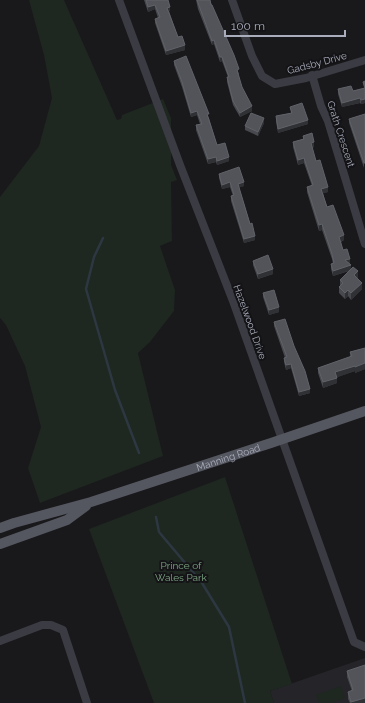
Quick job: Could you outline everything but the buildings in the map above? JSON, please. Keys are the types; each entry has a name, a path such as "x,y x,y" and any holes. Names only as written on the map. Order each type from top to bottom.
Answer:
{"main road":[{"name":"Manning Road","path":"0,528 91,502 282,440 365,411"},
{"name":"Manning Road","path":"0,544 67,520 91,502"}],"street":[{"name":"Hazelwood Drive","path":"120,0 180,165 233,301 354,642 365,647"},
{"name":"Gadsby Drive","path":"232,0 252,56 262,76 275,84 306,78 365,60"},
{"name":"Grath Crescent","path":"312,75 321,106 328,121 365,244"},
{"path":"0,640 42,625 63,630 87,703"}],"shaded area":[{"path":"365,658 365,703 274,703 270,691"}],"green space":[{"path":"29,0 64,0 117,120 121,119 122,115 163,99 171,118 171,165 177,180 171,182 172,241 160,246 175,290 174,311 150,342 138,353 163,456 40,503 28,468 41,427 25,366 6,325 0,318 0,197 39,146 52,98 44,55"},
{"name":"Prince of Wales Park","path":"225,477 292,684 270,691 274,703 154,703 89,529"},
{"path":"341,686 345,698 332,703 319,703 316,695"}],"waterway":[{"path":"103,238 94,257 86,289 115,390 139,453"},
{"path":"156,517 159,532 202,583 229,627 245,703"}]}
